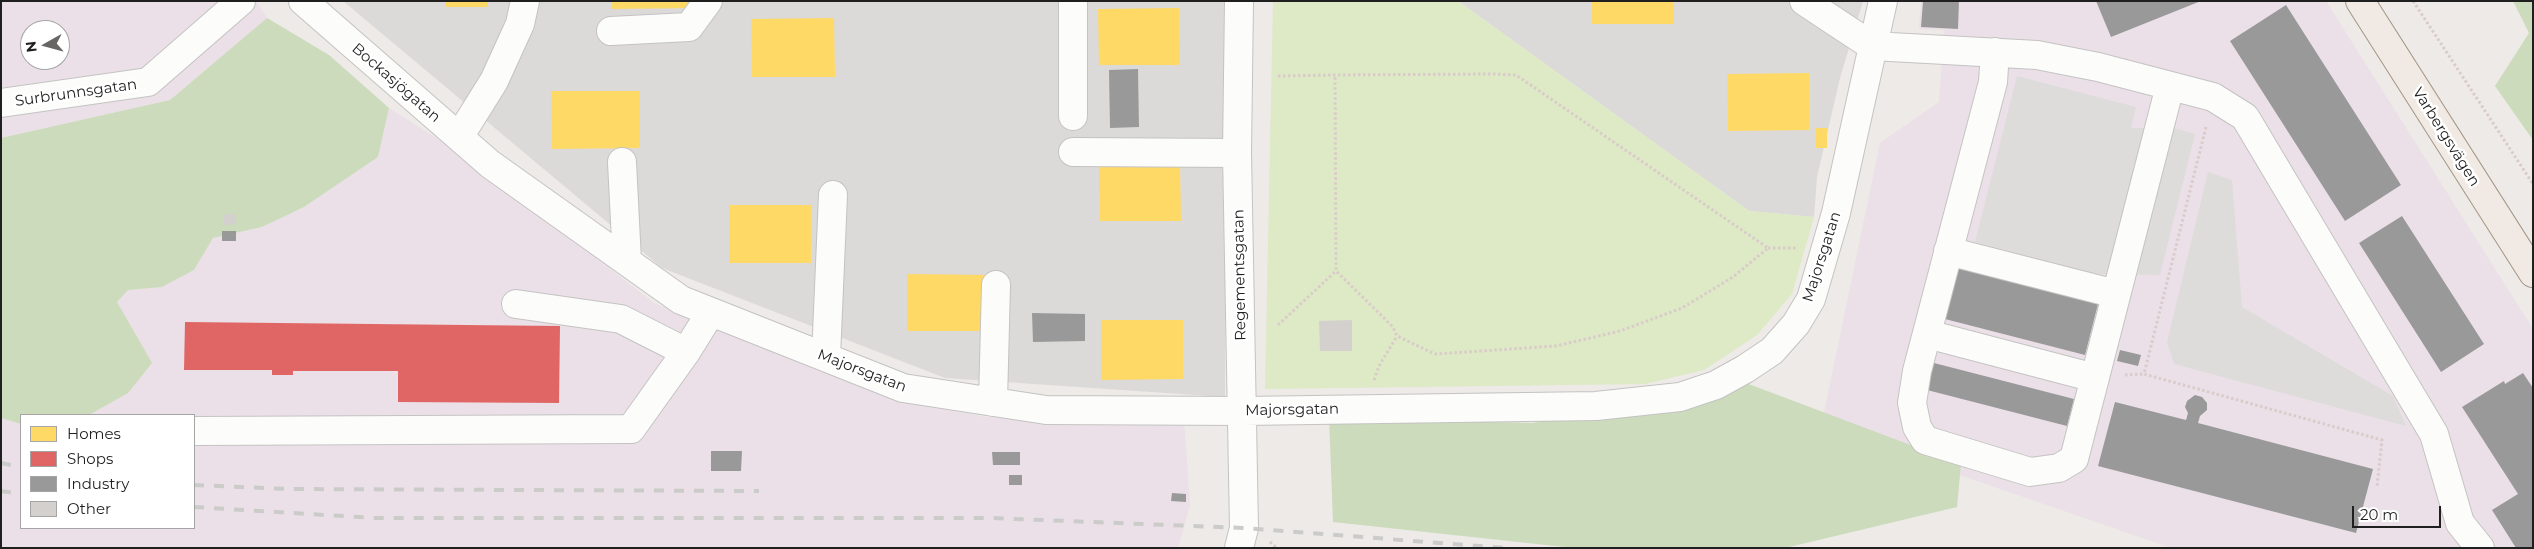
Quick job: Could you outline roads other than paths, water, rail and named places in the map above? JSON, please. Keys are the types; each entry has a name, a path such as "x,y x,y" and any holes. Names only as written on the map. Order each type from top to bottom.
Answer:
{"main road":[{"name":"Varbergsvägen","path":"2360,1 2533,273"}],"street":[{"name":"Surbrunnsgatan","path":"1,103 148,82 241,1"},
{"name":"Bockasjögatan","path":"302,1 490,164"},
{"path":"458,137 494,81 520,24 525,1"},
{"path":"611,31 690,27 708,1"},
{"path":"1073,1 1073,116"},
{"name":"Regementsgatan","path":"1239,1 1237,153 1244,528 1239,548"},
{"path":"1804,1 1872,46 2037,55 2098,67 2213,97 2245,117 2434,434 2460,522 2480,548"},
{"name":"Majorsgatan","path":"490,164 681,300 903,388 1046,410 1243,411 1596,406 1680,397 1716,385 1772,351 1796,324 1811,299 1836,213 1883,1"},
{"path":"1995,52 1993,82 1926,334 1912,403 1917,428 1925,440 2030,472 2059,468 2074,459 2170,86"},
{"path":"1073,152 1237,153"},
{"path":"622,162 627,261"},
{"path":"826,357 833,195"},
{"path":"1948,251 2116,294"},
{"path":"993,402 996,285"},
{"path":"516,304 622,319 686,352"},
{"path":"195,431 631,429 686,352 711,312"},
{"path":"1926,334 2095,378"}],"railway":[{"path":"1,463 20,467"},
{"path":"195,485 287,489 759,491"},
{"path":"1,491 20,494"},
{"path":"195,507 375,518 991,518 1244,528 1506,548"}]}
